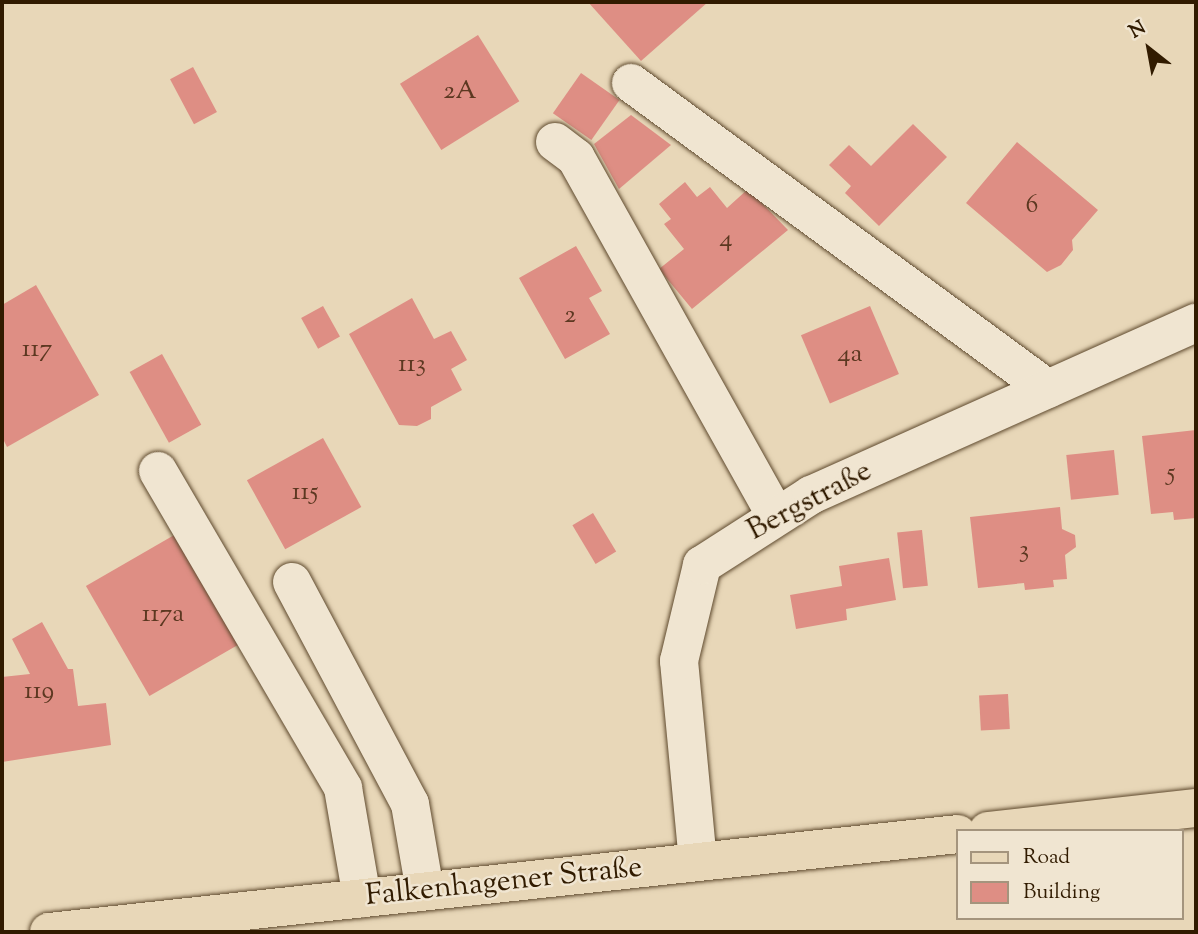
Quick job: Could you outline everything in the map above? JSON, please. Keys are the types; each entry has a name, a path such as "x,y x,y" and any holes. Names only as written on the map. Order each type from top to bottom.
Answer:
{"main road":[{"path":"1006,829 1196,808"},
{"name":"Falkenhagener Straße","path":"49,932 956,834"}],"street":[{"path":"631,83 1048,389"},
{"path":"555,142 576,158 776,516"},
{"name":"Bergstraße","path":"698,862 679,661 702,565 811,495 1196,323"},
{"path":"158,471 343,788 362,898"},
{"path":"292,582 406,796 425,891"}],"building":[{"path":"588,2 708,2 641,61"},
{"path":"478,35 519,101 441,150 400,84"},
{"path":"193,67 217,112 194,124 170,79"},
{"path":"581,73 620,100 591,140 553,113"},
{"path":"631,115 671,145 619,189 594,144"},
{"path":"913,124 947,157 879,226 845,193 851,186 829,165 849,145 871,166"},
{"path":"1017,142 1098,210 1072,240 1073,250 1061,265 1047,272 966,203"},
{"path":"685,182 697,197 710,187 727,208 748,189 788,230 692,309 659,269 684,249 664,224 671,219 659,204"},
{"path":"576,246 602,291 589,298 610,334 565,359 519,278"},
{"path":"36,285 99,395 7,447 2,437 2,305"},
{"path":"412,298 434,339 451,331 467,360 451,369 462,390 431,407 431,419 417,426 399,425 349,334"},
{"path":"323,306 340,337 318,349 301,318"},
{"path":"870,306 899,374 830,403 801,335"},
{"path":"162,354 201,425 169,443 130,372"},
{"path":"1196,430 1196,518 1174,520 1173,512 1151,514 1142,436"},
{"path":"323,438 361,507 285,549 247,480"},
{"path":"1114,450 1119,495 1071,500 1066,455"},
{"path":"1060,507 1062,529 1075,535 1076,547 1065,555 1067,579 1053,580 1054,587 1025,590 1024,583 978,588 970,517"},
{"path":"593,513 616,552 596,564 572,525"},
{"path":"922,530 928,586 903,588 897,533"},
{"path":"176,534 240,644 149,696 86,586"},
{"path":"889,558 896,600 846,609 847,620 796,629 790,595 842,586 839,566"},
{"path":"42,622 68,669 73,669 78,706 106,703 111,745 2,762 2,677 30,674 12,639"},
{"path":"1008,694 1010,729 981,730 979,696"}]}
